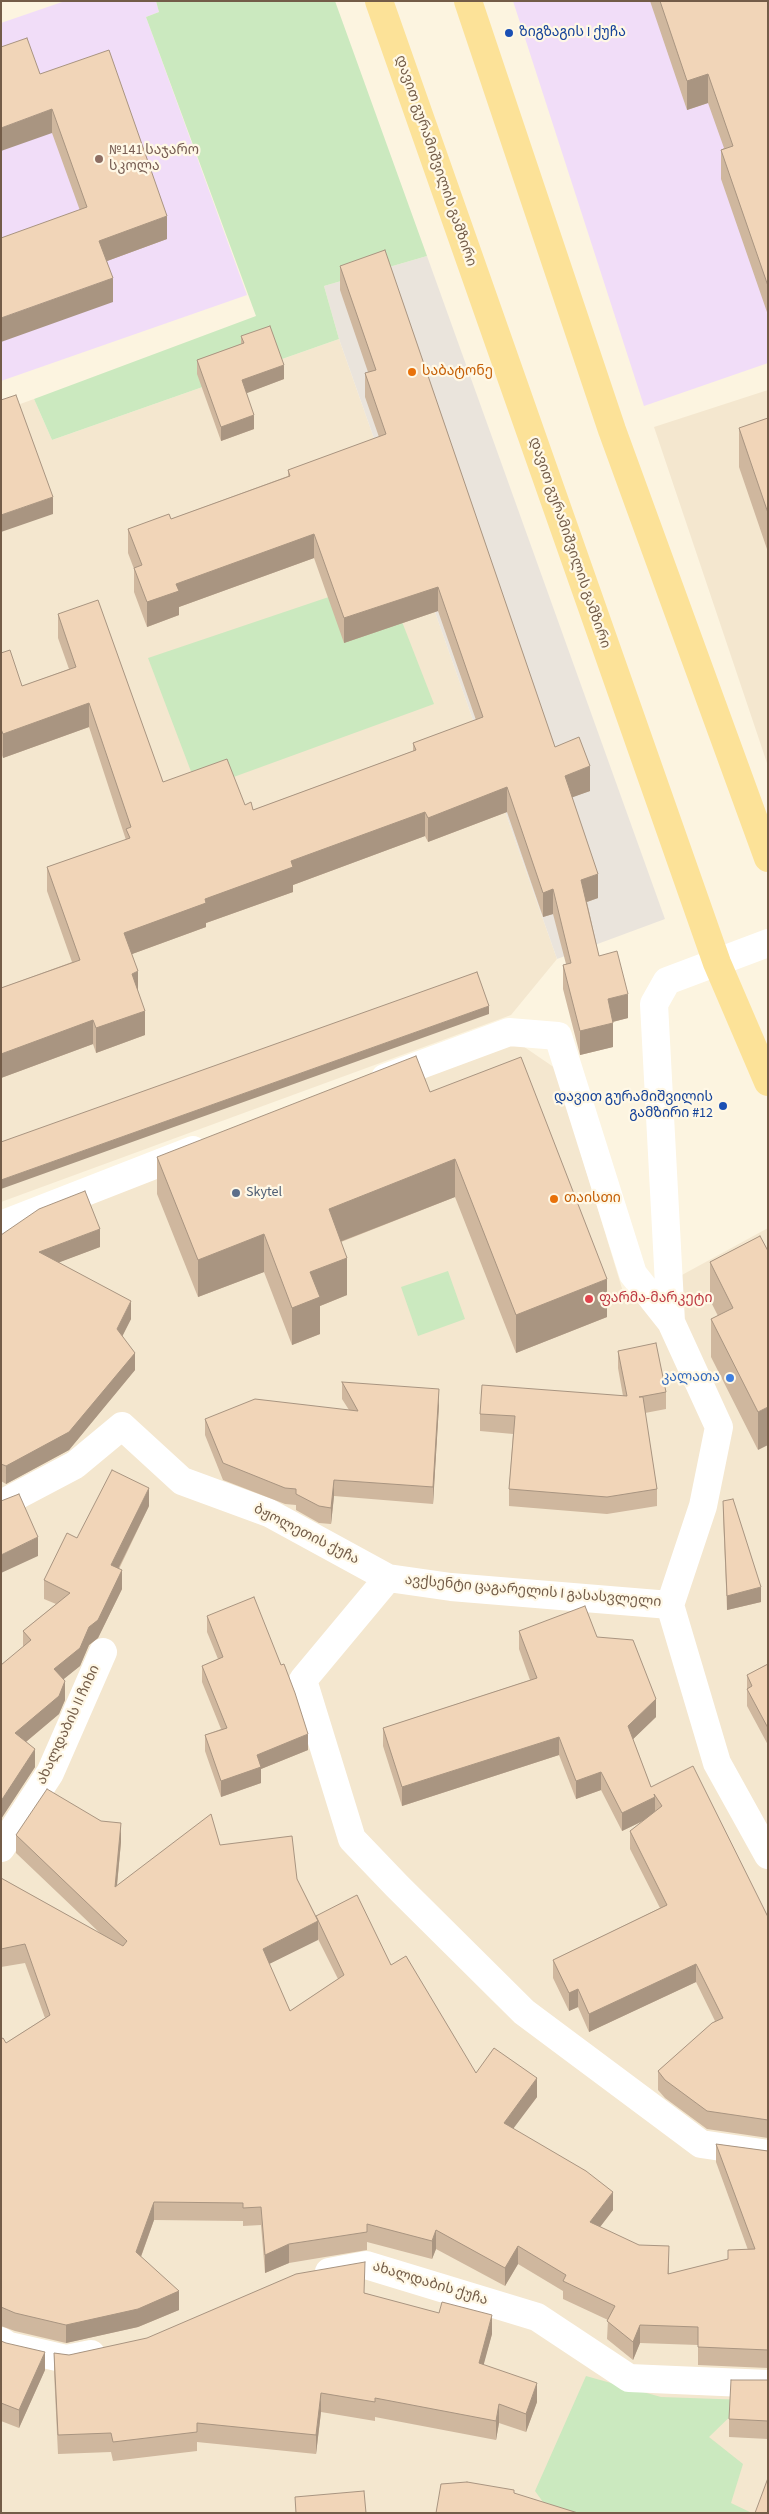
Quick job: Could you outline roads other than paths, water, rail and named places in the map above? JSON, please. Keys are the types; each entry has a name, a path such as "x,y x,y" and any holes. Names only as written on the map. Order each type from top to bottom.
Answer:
{"main road":[{"name":"დავით გურამიშვილის გამზირი","path":"379,1 717,963 768,1082"},
{"path":"468,1 612,430 768,858"}],"street":[{"path":"671,1322 654,1004 667,982 768,944"},
{"path":"360,1087 509,1032 558,1036 632,1274 671,1322 719,1426 703,1506 670,1605 717,1763 768,1855"},
{"path":"1,1225 220,1139"},
{"name":"ბჟოლეთის ქუჩა","path":"1,1504 75,1465 122,1426 182,1481 269,1513 388,1578"},
{"name":"ავქსენტი ცაგარელის I გასასვლელი","path":"670,1605 451,1587 388,1578 303,1680 352,1838 524,2012 701,2144 768,2154"},
{"name":"ახალდაბის II ჩიხი","path":"1,1848 50,1773 103,1652"},
{"name":"ახალდაბის ქუჩა","path":"302,2276 366,2265 537,2316 629,2378 768,2384"},
{"path":"1,2341 9,2346 66,2360 114,2349"}],"place":[{"name":"ზიგზაგის I ქუჩა","path":"509,33"},
{"name":"№141 საჯარო სკოლა","path":"99,159"},
{"name":"საბატონე","path":"412,372"},
{"name":"დავით გურამიშვილის გამზირი #12","path":"723,1106"},
{"name":"Skytel","path":"236,1193"},
{"name":"თაისთი","path":"554,1199"},
{"name":"ფარმა-მარკეტი","path":"589,1299"},
{"name":"კალათა","path":"730,1378"}]}
